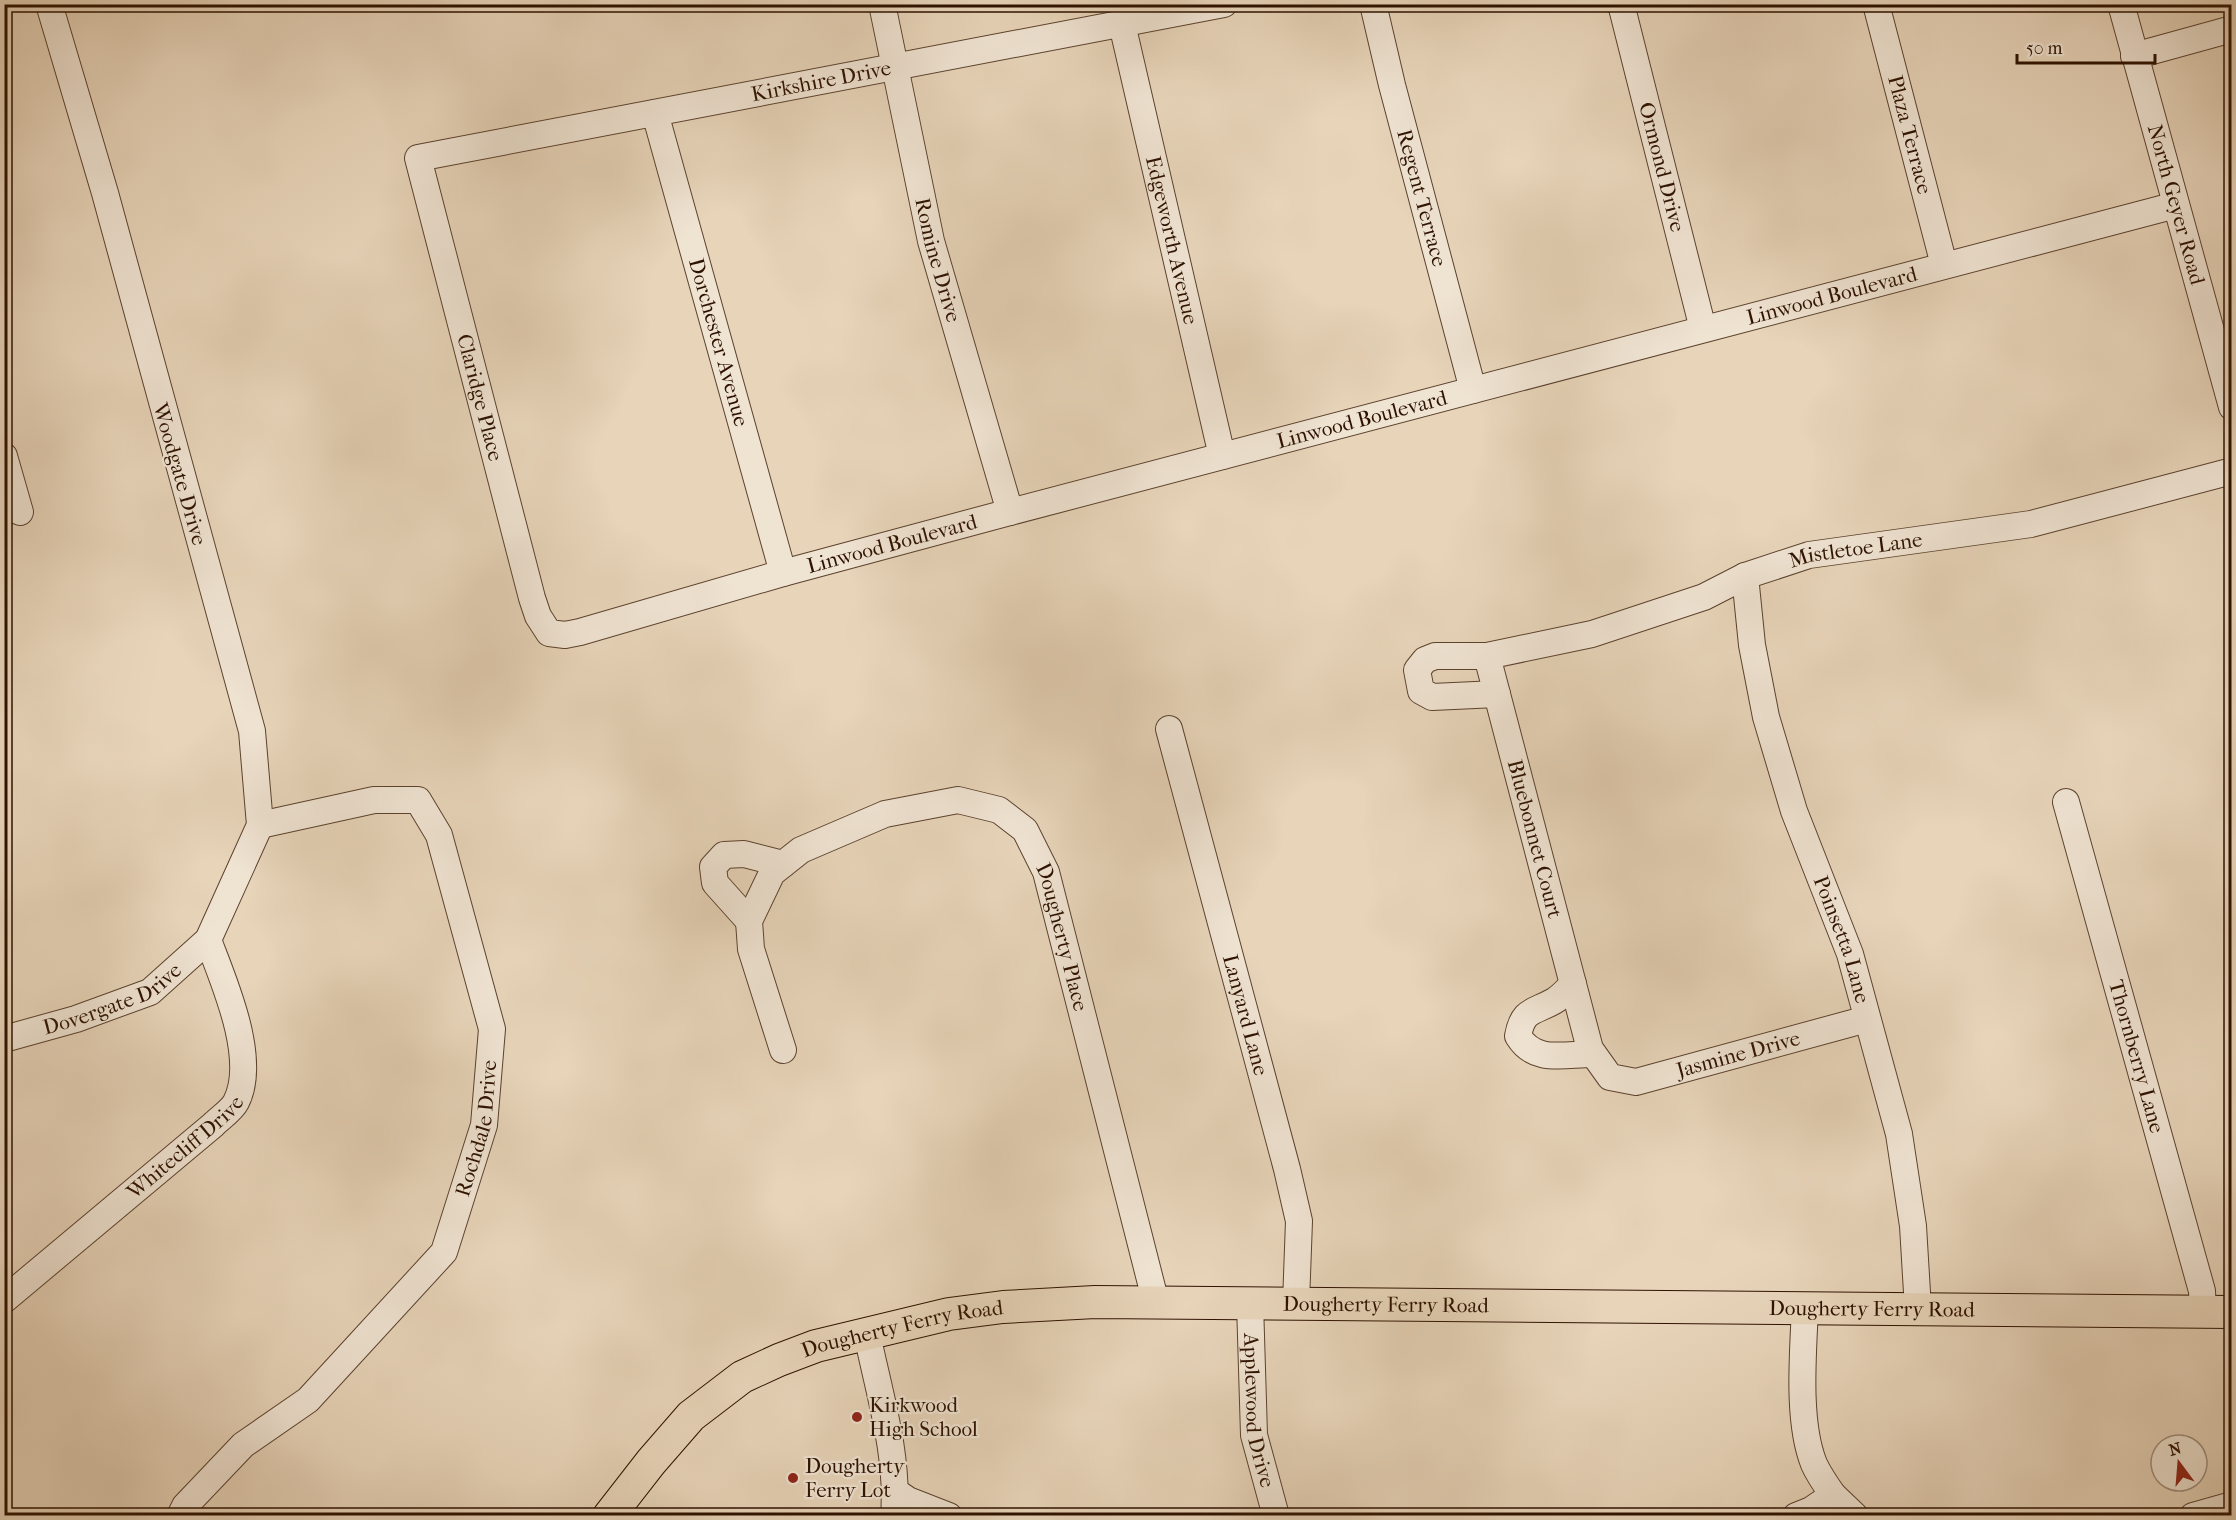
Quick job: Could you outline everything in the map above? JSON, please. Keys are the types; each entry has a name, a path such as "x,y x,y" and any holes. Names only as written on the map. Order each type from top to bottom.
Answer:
{"main road":[{"name":"Dougherty Ferry Road","path":"609,1515 691,1416 715,1395 742,1377 816,1346 949,1314 1003,1307 1095,1302 2217,1312"}],"street":[{"name":"Woodgate Drive","path":"49,4 105,193 252,731 260,825 208,940"},
{"name":"Romine Drive","path":"882,4 931,241 1010,512"},
{"name":"Kirkshire Drive","path":"418,158 1224,4"},
{"name":"Regent Terrace","path":"1373,4 1392,85 1473,390"},
{"name":"Ormond Drive","path":"1621,4 1703,329"},
{"name":"Plaza Terrace","path":"1876,4 1944,265"},
{"name":"North Geyer Road","path":"2121,4 2232,407"},
{"name":"Edgeworth Avenue","path":"1122,24 1222,456"},
{"path":"2134,56 2232,29"},
{"name":"Dorchester Avenue","path":"655,113 783,573"},
{"name":"Claridge Place","path":"418,158 530,591 538,616 549,633"},
{"name":"Linwood Boulevard","path":"549,633 565,635 580,632 783,573 1010,512 2176,205"},
{"path":"4,456 20,512"},
{"name":"Mistletoe Lane","path":"1487,656 1592,634 1704,597 1746,576 1809,555 2031,524 2232,471"},
{"name":"Poinsetta Lane","path":"1746,576 1752,645 1766,717 1794,812 1850,954 1899,1134 1913,1226 1918,1309"},
{"path":"1487,656 1452,655 1425,660 1417,670 1417,681 1421,692 1432,697 1497,694"},
{"name":"Bluebonnet Court","path":"1487,656 1593,1054 1610,1077"},
{"name":"Lanyard Lane","path":"1169,729 1299,1221 1296,1303"},
{"name":"Rochdale Drive","path":"180,1515 185,1506 243,1445 308,1400 444,1252 484,1125 492,1029 439,835 418,800 374,800 260,825"},
{"name":"Dougherty Place","path":"749,921 772,873 801,849 885,814 958,800 999,810 1025,830 1046,872 1156,1303"},
{"name":"Thornberry Lane","path":"2066,802 2202,1291 2217,1312"},
{"path":"783,864 735,854 724,855 713,867 715,883 749,921 751,949 783,1050"},
{"name":"Dovergate Drive","path":"4,1039 76,1019 150,992 208,940"},
{"name":"Whitecliff Drive","path":"4,1300 213,1125 236,1102 244,1065 234,1011 208,940"},
{"path":"1573,984 1556,1000 1533,1010 1521,1020 1518,1036 1525,1048 1542,1056 1593,1054"},
{"name":"Jasmine Drive","path":"1610,1077 1636,1082 1867,1019"},
{"name":"Applewood Drive","path":"1250,1303 1254,1435 1276,1515"},
{"path":"1805,1308 1803,1367 1805,1432 1814,1463 1833,1495 1855,1515"},
{"path":"867,1334 893,1457 895,1504 908,1500 949,1515"},
{"path":"1796,1515 1811,1510 1833,1495"},
{"path":"2193,1515 2232,1505"}],"place":[{"name":"Kirkwood High School","path":"857,1417"},
{"name":"Dougherty Ferry Lot","path":"793,1478"}]}
